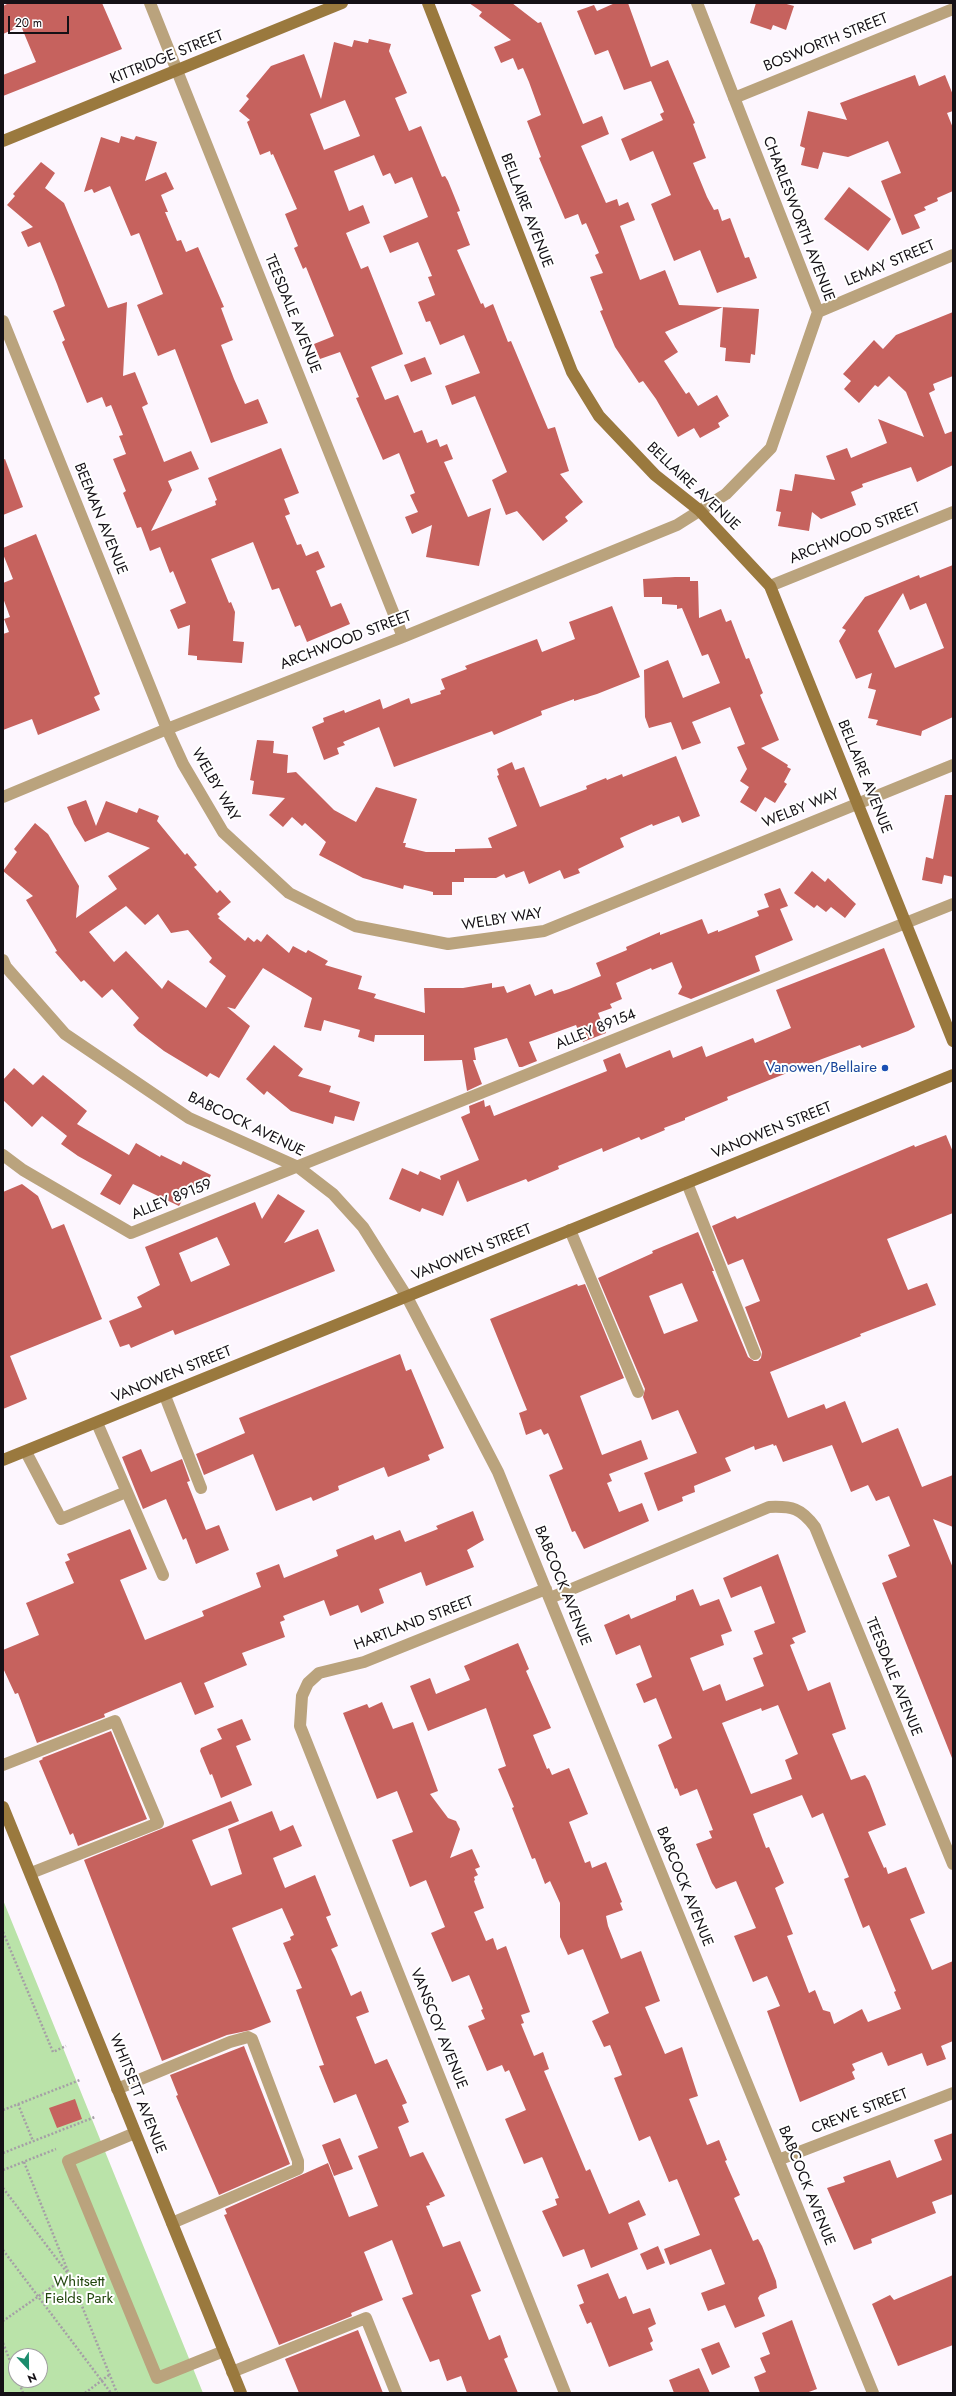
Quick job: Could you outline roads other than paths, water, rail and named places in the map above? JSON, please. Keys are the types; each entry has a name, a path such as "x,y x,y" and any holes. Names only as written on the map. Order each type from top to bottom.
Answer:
{"main road":[{"name":"KITTRIDGE STREET","path":"3,141 342,3"},
{"name":"BELLAIRE AVENUE","path":"428,3 572,372 599,416 655,475 698,510 770,586 953,1041"},
{"name":"VANOWEN STREET","path":"3,1460 165,1396 953,1075"},
{"name":"WHITSETT AVENUE","path":"3,1807 241,2393"}],"street":[{"name":"TEESDALE AVENUE","path":"150,3 403,637"},
{"name":"CHARLESWORTH AVENUE","path":"697,3 818,312 771,448 726,494 698,510"},
{"name":"BOSWORTH STREET","path":"734,98 953,9"},
{"name":"LEMAY STREET","path":"818,312 953,255"},
{"name":"BEEMAN AVENUE","path":"3,321 167,729"},
{"name":"ARCHWOOD STREET","path":"3,797 167,729 403,637 677,524 698,510"},
{"name":"ARCHWOOD STREET","path":"770,586 953,512"},
{"name":"WELBY WAY","path":"167,729 184,764 223,832 289,893 355,926 448,944 544,931 953,765"},
{"name":"ALLEY 89154","path":"298,1167 953,904"},
{"name":"BABCOCK AVENUE","path":"3,960 6,966 65,1034 189,1118 298,1167 333,1194 362,1227 407,1297 498,1472 873,2393"},
{"name":"ALLEY 89159","path":"3,1155 23,1170 131,1233 298,1167"},
{"path":"687,1183 754,1354"},
{"path":"570,1230 638,1392"},
{"path":"165,1396 202,1488"},
{"path":"97,1423 162,1575"},
{"path":"26,1452 61,1519 126,1492"},
{"name":"HARTLAND STREET","path":"302,1696 308,1683 319,1673 364,1662 548,1593 769,1507 796,1509"},
{"name":"TEESDALE AVENUE","path":"796,1509 806,1514 815,1527 953,1864"},
{"name":"VANSCOY AVENUE","path":"302,1696 300,1726 304,1740 559,2372 565,2393"},
{"path":"3,1765 115,1721 158,1823 31,1874"},
{"path":"117,2089 230,2042 248,2037 252,2039 298,2161 298,2169 172,2223"},
{"name":"CREWE STREET","path":"778,2160 953,2093"},
{"path":"135,2133 68,2161 157,2378 224,2351"},
{"path":"232,2372 366,2318 396,2393"}],"place":[{"name":"Vanowen/Bellaire","path":"885,1068"}],"park label":[{"name":"Whitsett Fields Park","path":"79,2290"}]}
